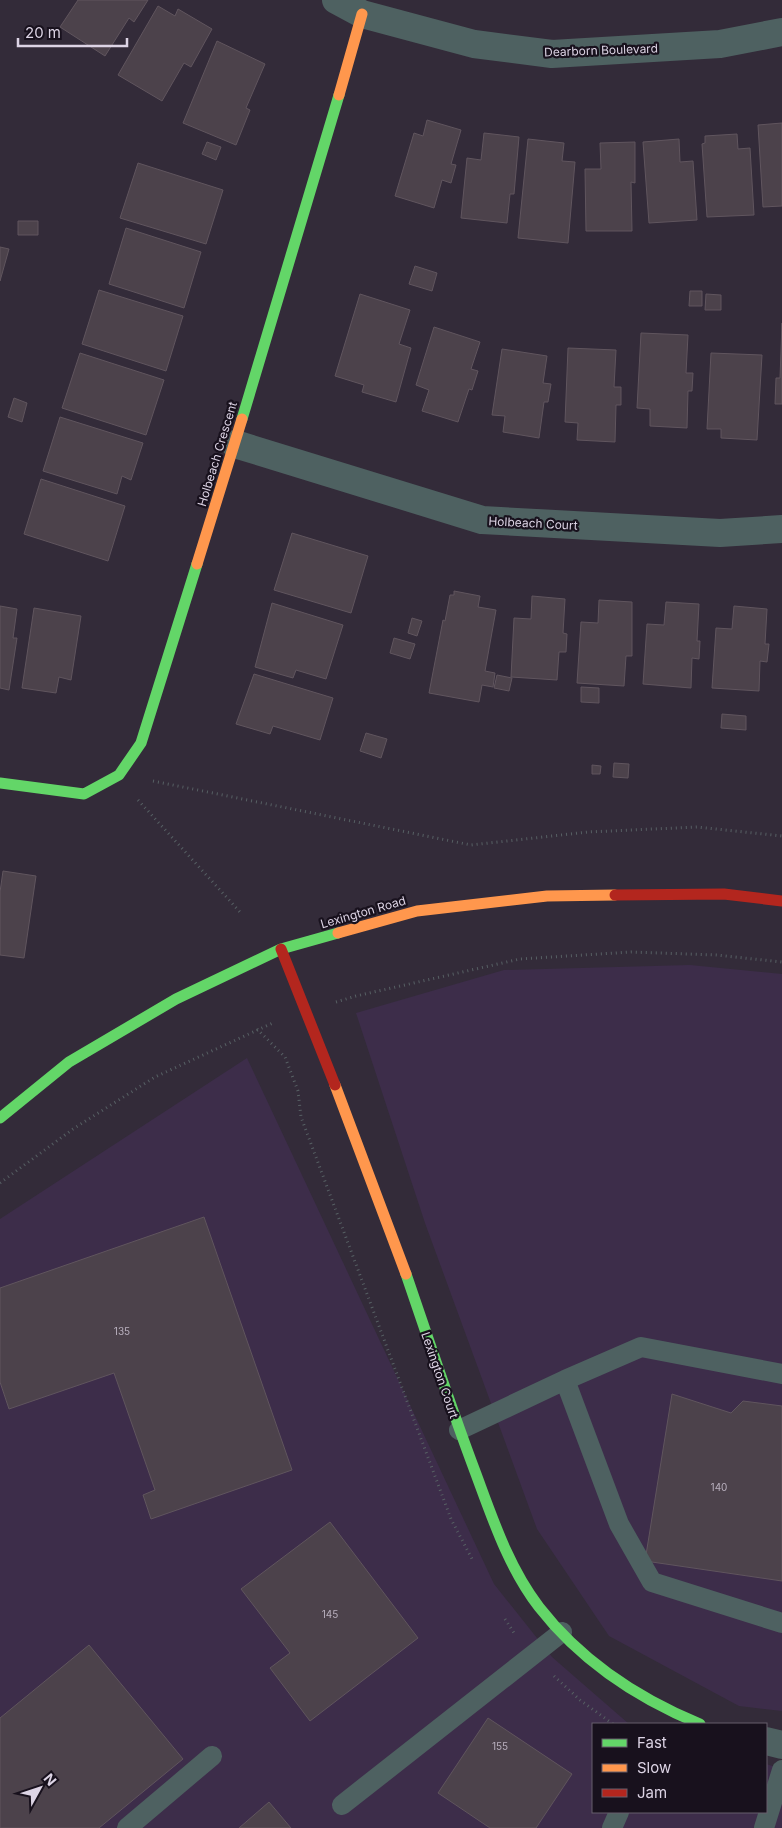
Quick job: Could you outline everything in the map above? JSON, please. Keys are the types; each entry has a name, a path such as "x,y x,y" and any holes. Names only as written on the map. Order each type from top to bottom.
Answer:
{"street":[{"name":"Dearborn Boulevard","path":"336,0 362,14 474,44 552,54 720,44 782,32"},
{"name":"Holbeach Crescent","path":"0,783 84,794 119,774 141,743 235,444 362,14"},
{"name":"Holbeach Court","path":"235,444 482,520 720,533 782,530"},
{"name":"Lexington Road","path":"0,1118 69,1062 176,998 281,949 417,911 547,896 724,894 782,901"},
{"name":"Lexington Court","path":"281,949 385,1214 459,1430 496,1526 526,1587 540,1607 584,1657 639,1697 661,1717 694,1723"},
{"path":"767,1742 782,1745"}],"lane":[{"path":"459,1430 565,1380 641,1347 782,1374"},
{"path":"565,1380 619,1524 652,1582 782,1623"},
{"path":"342,1805 562,1632"},
{"path":"127,1828 212,1756"},
{"path":"764,1828 782,1770"},
{"path":"612,1828 619,1813"}],"path":[{"path":"119,774 471,845 588,832 698,827 782,836"},
{"path":"134,796 240,912"},
{"path":"356,996 520,959 631,952 716,954 782,962"},
{"path":"0,1183 74,1129 155,1077 262,1026"}],"shaded area":[{"path":"690,965 782,974 782,1711 739,1706 609,1636 537,1529 425,1223 356,1013 504,970"},
{"path":"247,1058 494,1584 552,1657 628,1723 592,1723 592,1813 767,1813 767,1764 782,1769 782,1828 0,1828 0,1219"}],"building":[{"path":"78,0 148,0 134,22 129,18 105,56 60,27"},
{"path":"158,6 175,16 178,9 212,29 191,67 184,63 162,101 118,75"},
{"path":"217,41 265,64 246,108 250,110 236,145 183,123"},
{"path":"427,120 461,130 451,164 456,165 451,183 442,180 434,208 395,196 414,133 423,136"},
{"path":"782,123 782,206 763,207 758,125"},
{"path":"484,133 519,137 514,194 510,194 507,223 461,218 467,158 481,160"},
{"path":"737,134 738,149 750,148 754,215 707,217 702,144 705,143 705,136"},
{"path":"528,139 564,143 562,161 575,162 568,243 518,238"},
{"path":"679,139 680,162 693,161 697,220 649,223 643,142"},
{"path":"207,142 221,147 216,160 202,154"},
{"path":"635,142 635,183 631,182 632,231 586,231 585,169 601,169 600,143"},
{"path":"138,163 223,190 206,244 120,218"},
{"path":"18,221 38,221 38,235 18,235"},
{"path":"126,228 201,252 184,308 109,284"},
{"path":"0,247 9,249 0,281"},
{"path":"415,266 437,273 432,291 409,284"},
{"path":"99,290 183,316 166,371 82,344"},
{"path":"690,291 702,291 702,306 689,306"},
{"path":"360,294 410,310 399,344 411,348 396,402 362,392 364,385 335,376"},
{"path":"706,294 721,295 721,310 705,310"},
{"path":"782,323 782,404 775,404 776,378 780,378"},
{"path":"434,327 480,342 471,369 478,371 472,390 469,389 458,422 422,411 429,390 416,385"},
{"path":"641,333 688,335 686,373 693,373 692,391 688,391 687,428 650,426 650,409 637,408"},
{"path":"568,348 616,350 614,387 621,387 621,405 616,405 615,442 577,440 578,423 565,422"},
{"path":"502,349 547,356 543,383 551,384 548,402 544,402 539,438 503,432 505,416 492,415"},
{"path":"80,353 164,380 146,435 62,408"},
{"path":"711,353 762,355 757,440 721,438 721,429 707,429"},
{"path":"14,398 27,403 22,422 8,417"},
{"path":"60,417 143,443 131,480 122,476 117,494 43,471"},
{"path":"41,479 125,506 108,561 24,534"},
{"path":"292,533 368,556 351,613 274,590"},
{"path":"454,591 480,596 478,607 496,610 485,671 495,673 493,687 482,685 479,702 429,693 443,620 445,621 450,595 454,595"},
{"path":"532,596 565,599 563,633 567,634 566,652 559,652 557,680 511,677 514,618 531,619"},
{"path":"599,600 632,602 632,656 626,656 624,686 577,683 581,622 598,623"},
{"path":"666,602 699,604 697,641 700,641 699,659 692,658 691,688 643,684 647,624 664,625"},
{"path":"272,603 343,625 326,679 296,670 293,678 255,667"},
{"path":"0,606 17,609 13,638 17,638 9,690 0,688"},
{"path":"734,606 767,609 765,644 769,644 767,662 760,661 759,691 712,688 716,628 732,629"},
{"path":"34,608 81,616 71,680 59,677 56,693 22,688"},
{"path":"412,618 422,621 417,636 408,633"},
{"path":"394,638 415,644 410,659 390,653"},
{"path":"254,674 333,698 320,740 273,726 270,734 236,724"},
{"path":"497,675 512,678 509,691 494,688"},
{"path":"581,687 599,688 599,703 581,702"},
{"path":"722,714 746,716 746,730 721,728"},
{"path":"366,733 387,739 381,758 360,751"},
{"path":"614,763 629,764 628,778 613,777"},
{"path":"592,765 601,766 600,774 592,774"},
{"path":"3,871 36,876 24,958 0,955 0,892"},
{"path":"204,1217 292,1470 151,1519 143,1495 155,1490 114,1373 9,1409 0,1382 0,1288"},
{"path":"672,1394 731,1413 743,1401 782,1406 782,1581 645,1561"},
{"path":"330,1522 418,1638 310,1721 270,1668 290,1653 241,1589"},
{"path":"89,1645 183,1759 99,1828 0,1828 0,1718"},
{"path":"488,1718 572,1774 536,1828 490,1828 438,1793"},
{"path":"269,1802 291,1828 239,1828"}],"traffic: fast":[{"path":"242,419 339,95"},
{"path":"0,783 84,794 119,775 141,743 197,564"},
{"path":"0,1118 69,1062 176,999 281,949 338,933"},
{"path":"406,1274 489,1509 510,1560 528,1592 555,1626 592,1661 632,1690 698,1723"}],"traffic: slow":[{"path":"339,95 362,14"},
{"path":"197,564 242,419"},
{"path":"338,933 417,911 547,896 615,895"},
{"path":"335,1085 406,1274"}],"traffic: jam":[{"path":"615,895 724,894 782,901"},
{"path":"281,949 335,1085"}]}
